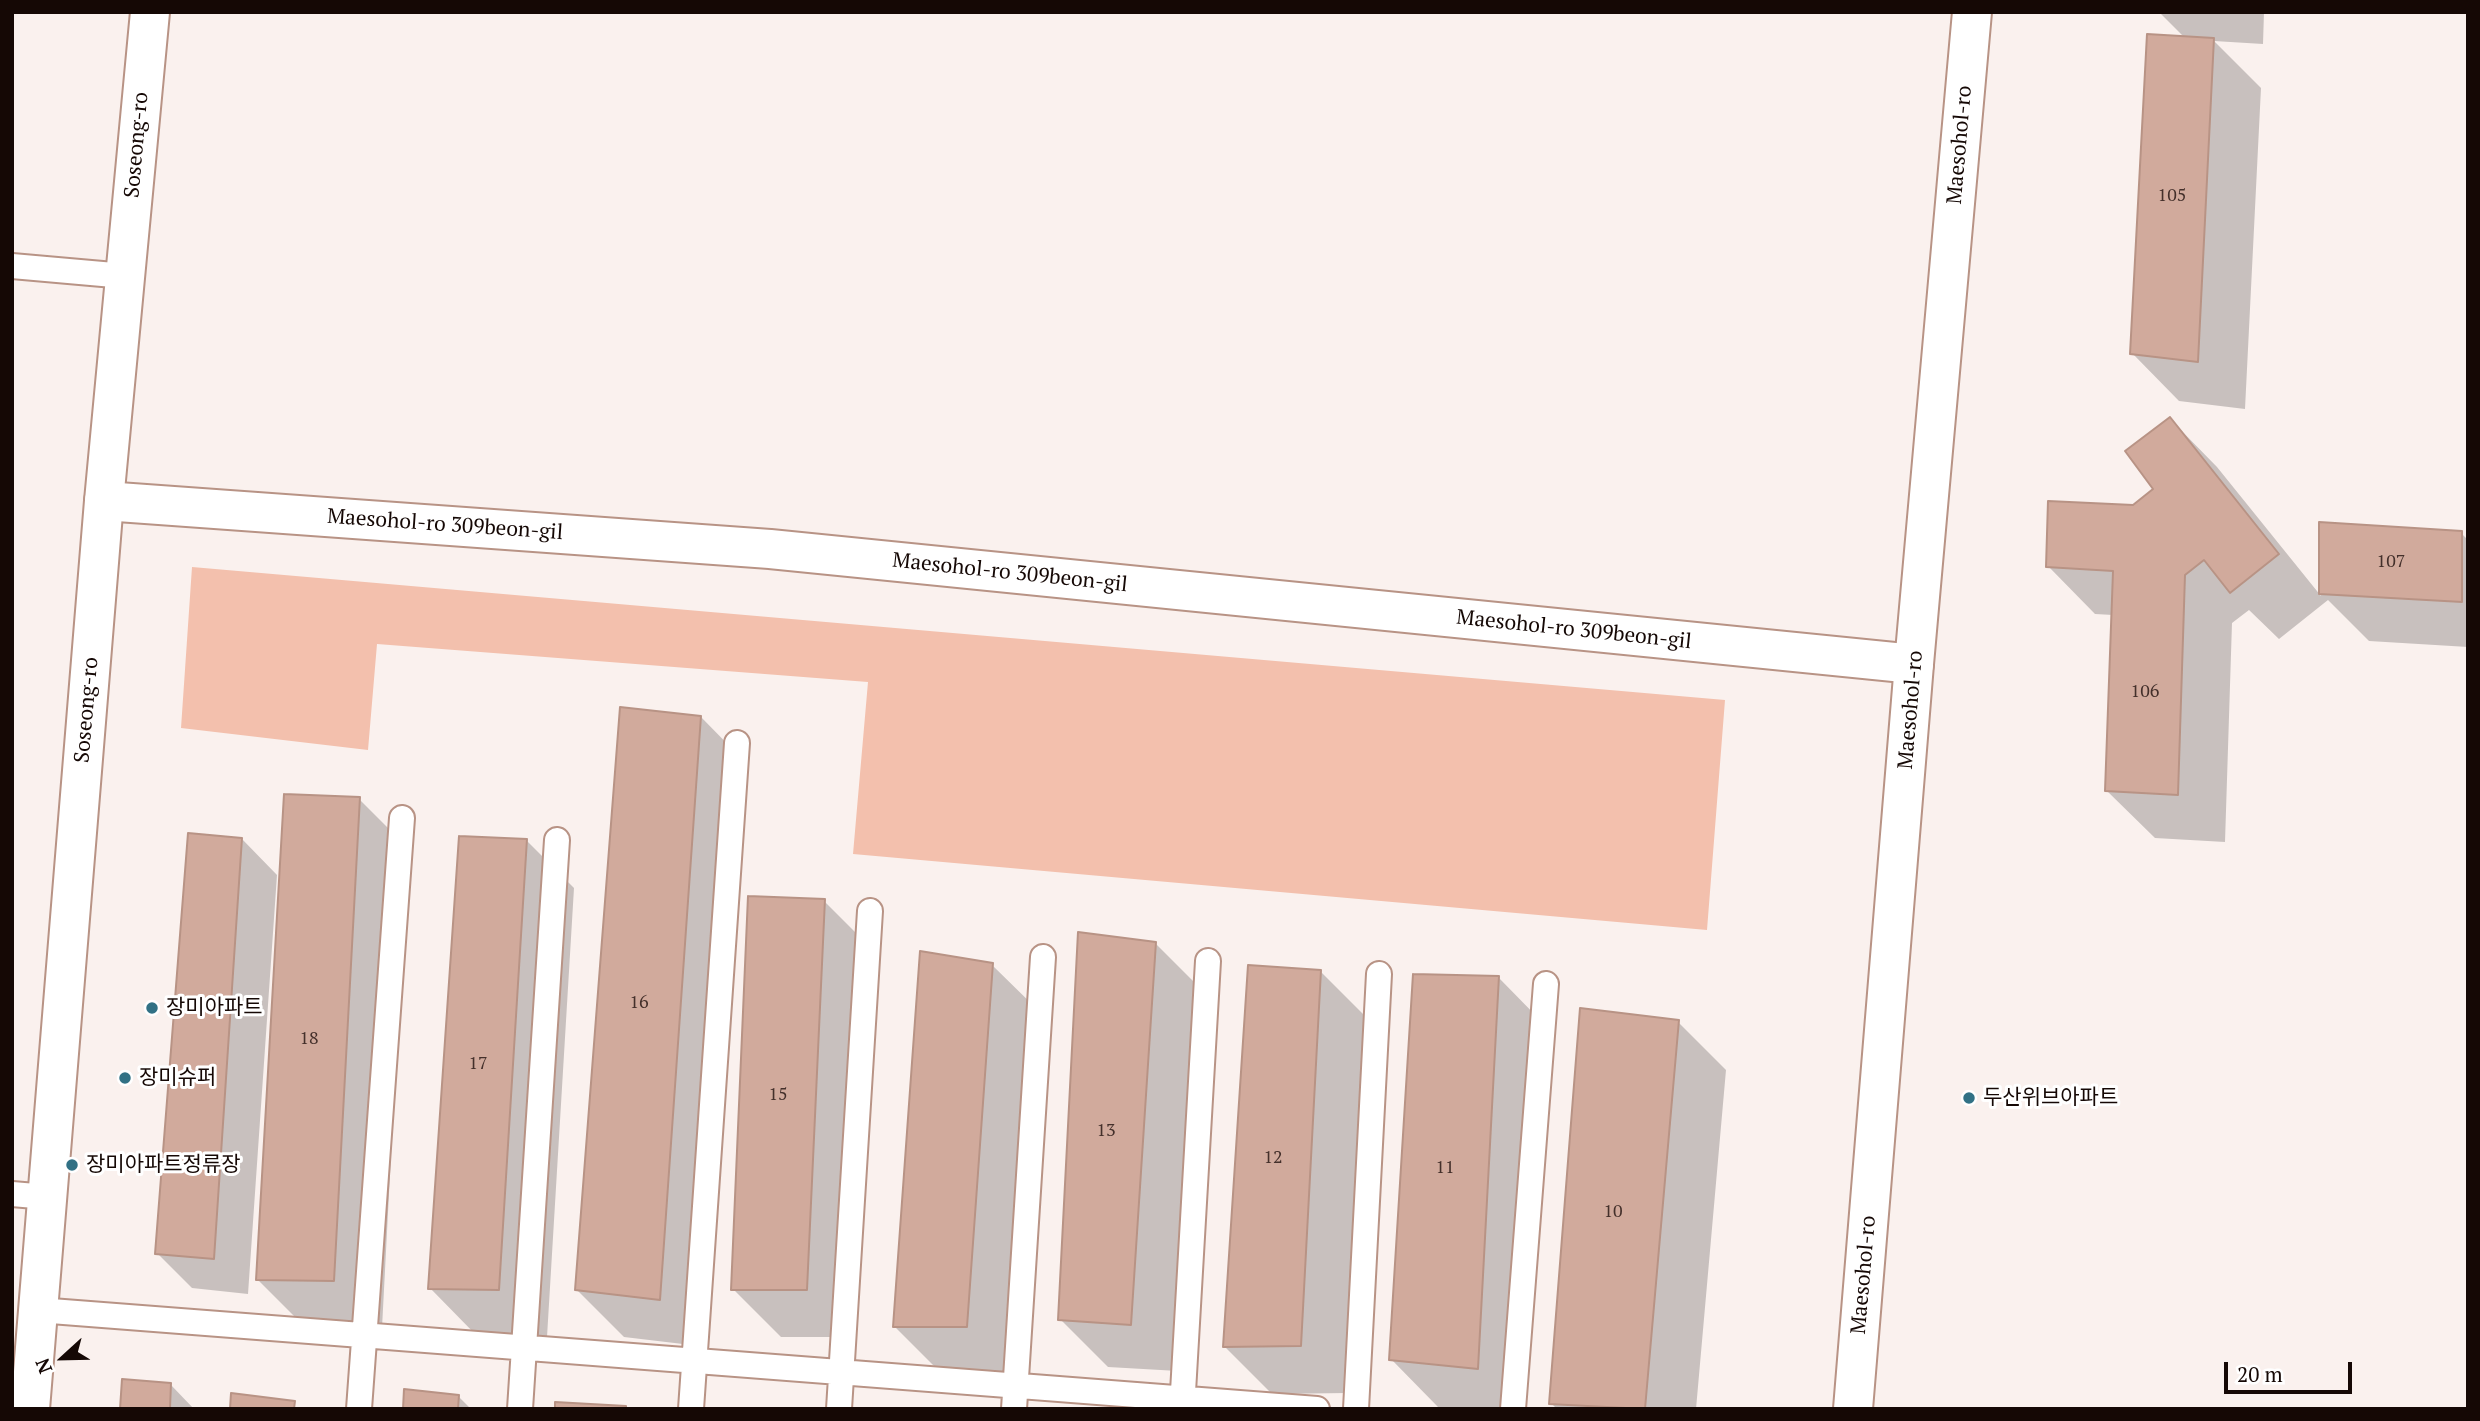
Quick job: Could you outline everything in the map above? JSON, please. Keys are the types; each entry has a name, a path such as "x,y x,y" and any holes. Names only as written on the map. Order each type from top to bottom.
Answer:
{"main road":[{"name":"Soseong-ro","path":"30,1409 38,1310 30,1196 104,501 150,12"},
{"name":"Maesohol-ro","path":"1853,1409 1914,664 1972,12"},
{"name":"Maesohol-ro 309beon-gil","path":"104,501 770,549 1914,664"}],"lane":[{"path":"12,266 125,276"},
{"path":"691,1409 737,743"},
{"path":"359,1409 402,818"},
{"path":"520,1409 557,840"},
{"path":"838,1409 870,911"},
{"path":"1015,1397 1043,957"},
{"path":"1182,1404 1208,961"},
{"path":"1356,1409 1379,974"},
{"path":"1513,1409 1546,984"},
{"path":"38,1310 841,1372 1015,1397 1317,1409"}],"shaded area":[{"path":"192,567 1725,700 1707,930 853,854 868,682 377,644 368,750 181,728"}],"building":[{"path":"2147,34 2214,38 2198,362 2130,354"},
{"path":"2170,417 2279,554 2230,593 2204,560 2185,575 2178,795 2105,791 2113,571 2046,567 2048,501 2133,505 2153,489 2125,451"},
{"path":"2319,522 2462,531 2462,602 2319,594"},
{"path":"620,707 701,716 660,1300 575,1290"},
{"path":"284,794 360,797 334,1281 256,1280"},
{"path":"188,833 242,838 214,1259 155,1254"},
{"path":"459,836 527,839 499,1290 428,1289"},
{"path":"748,896 825,899 807,1290 731,1290"},
{"path":"1078,932 1156,942 1131,1325 1058,1320"},
{"path":"920,951 993,963 967,1327 893,1327"},
{"path":"1248,965 1321,970 1301,1346 1223,1347"},
{"path":"1413,974 1499,976 1478,1369 1389,1360"},
{"path":"1580,1008 1679,1020 1645,1409 1549,1404"},
{"path":"122,1379 171,1383 170,1409 120,1409"},
{"path":"404,1389 459,1395 458,1409 403,1409"},
{"path":"231,1393 295,1401 294,1409 230,1409"},
{"path":"555,1402 626,1406 626,1409 555,1409"}],"place":[{"name":"장미아파트","path":"152,1008"},
{"name":"장미슈퍼","path":"125,1078"},
{"name":"두산위브아파트","path":"1969,1098"},
{"name":"장미아파트정류장","path":"72,1165"}]}
